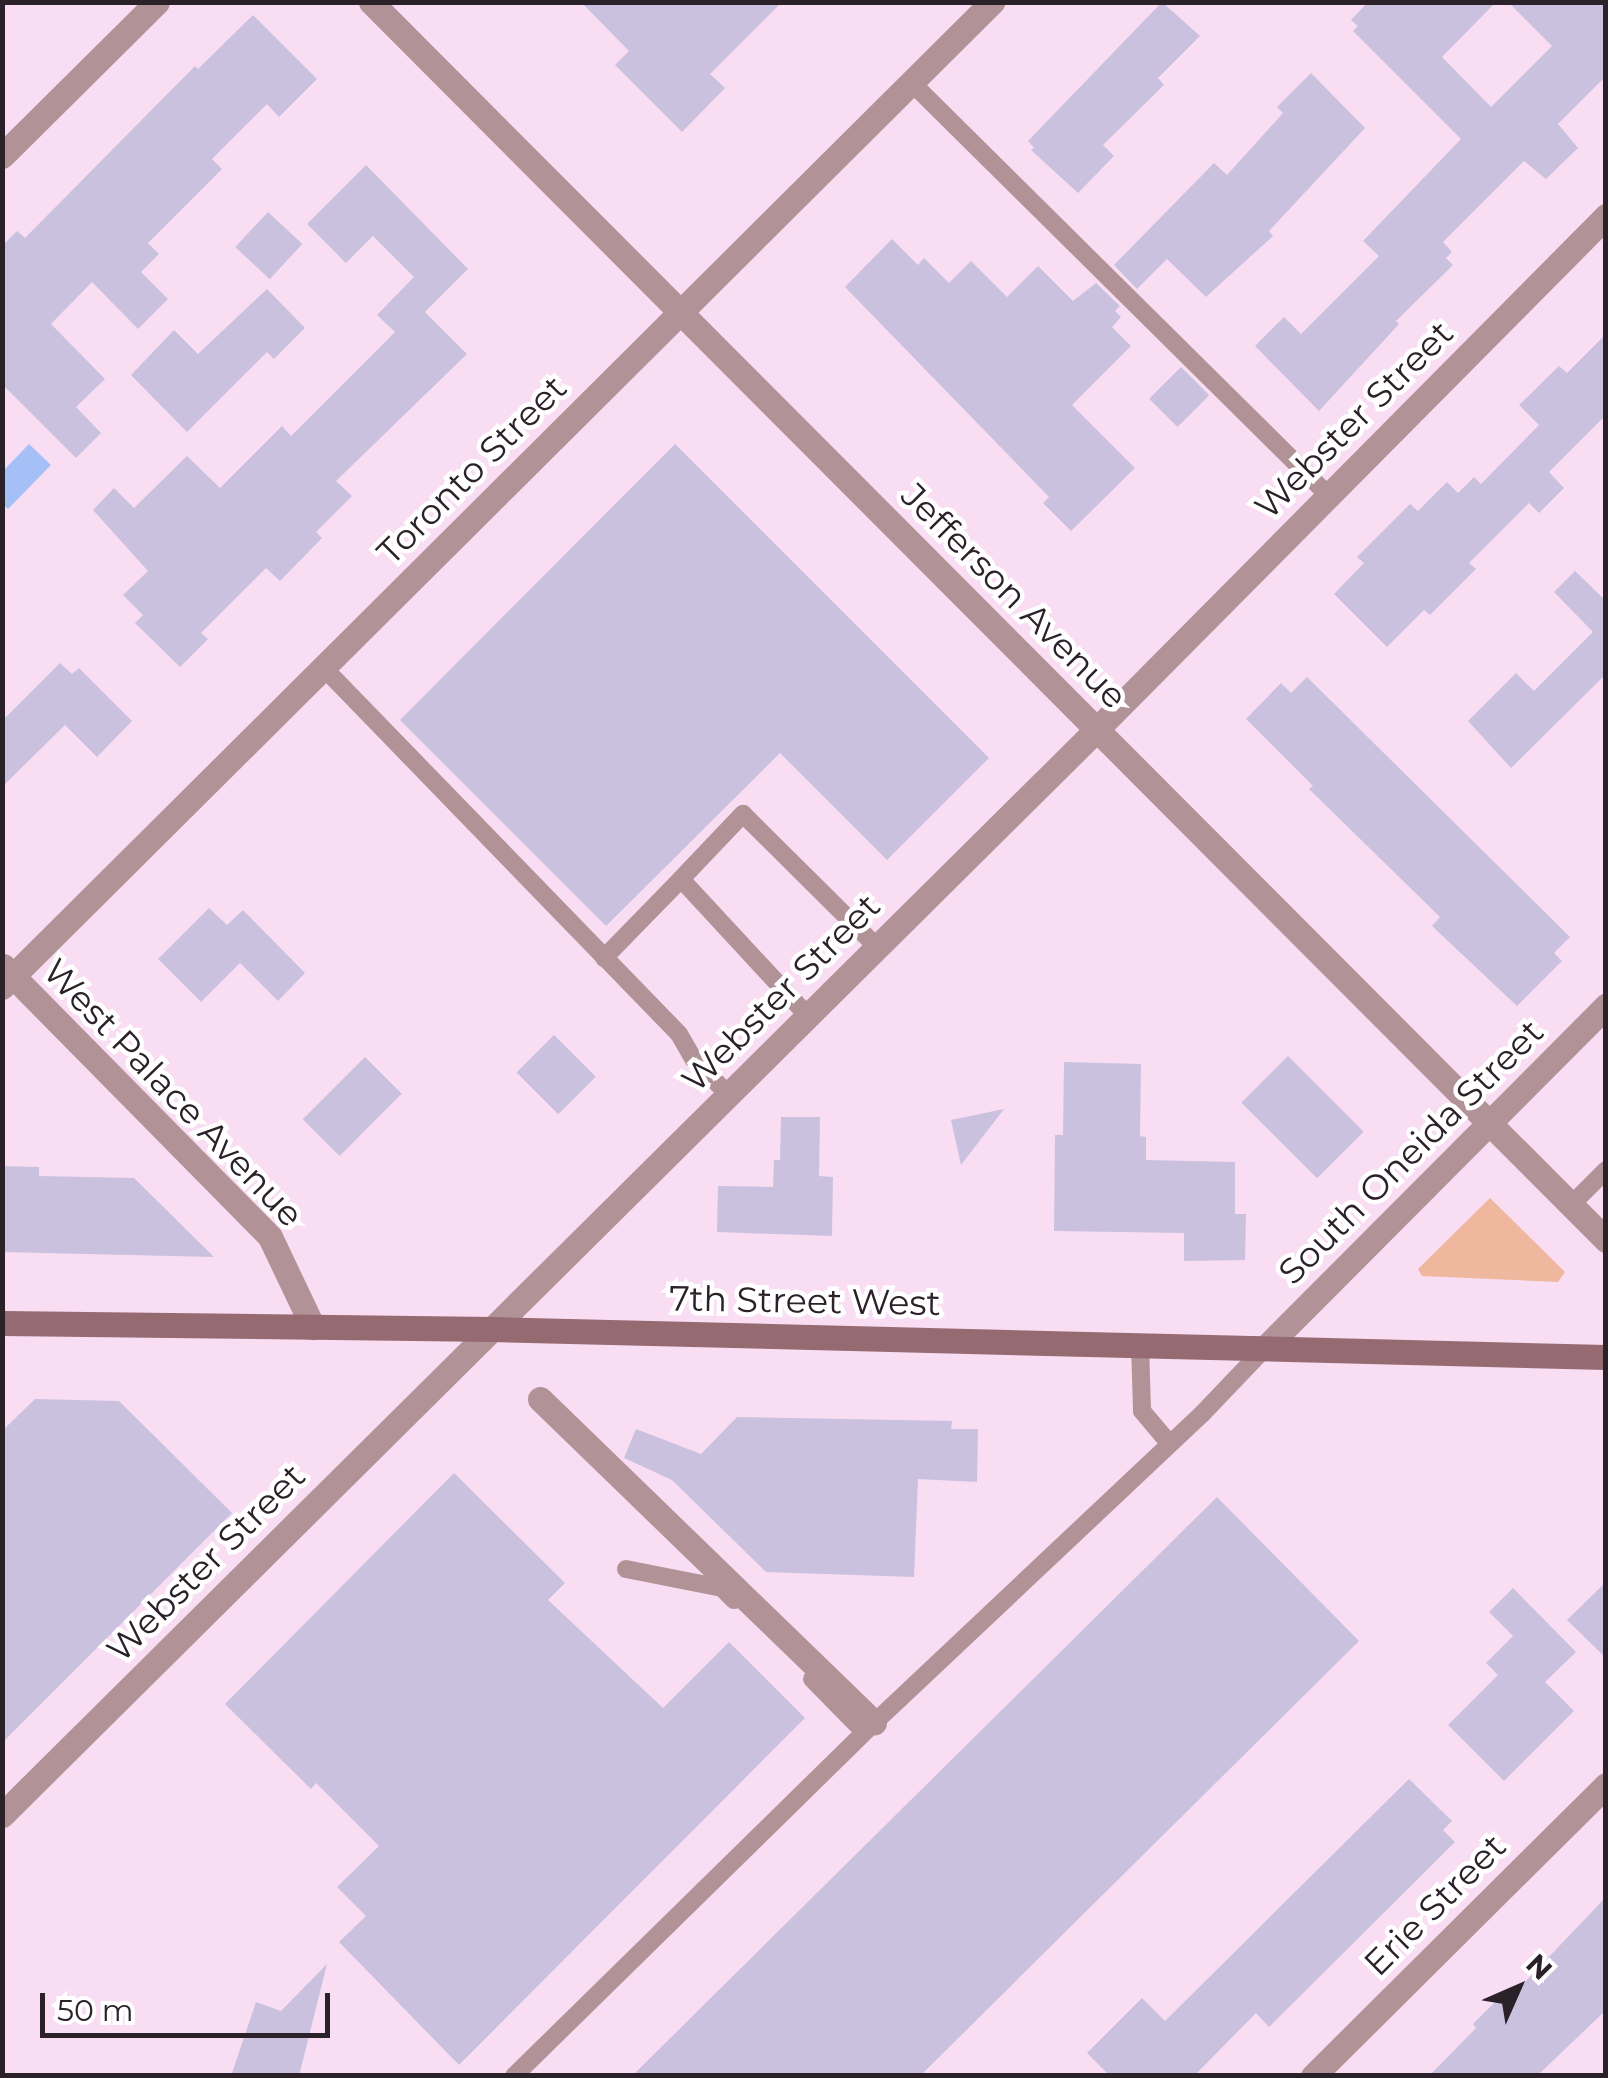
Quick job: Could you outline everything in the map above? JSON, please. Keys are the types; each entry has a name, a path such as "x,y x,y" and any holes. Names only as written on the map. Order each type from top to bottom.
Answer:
{"main road":[{"name":"7th Street West","path":"2,1322 492,1329 1606,1357"}],"street":[{"path":"2,156 157,2"},
{"name":"Jefferson Avenue","path":"372,2 1606,1240"},
{"name":"Toronto Street","path":"6,977 992,2"},
{"name":"Webster Street","path":"2,1815 1097,729 1606,216"},
{"name":"West Palace Avenue","path":"6,977 270,1237 313,1327"},
{"name":"South Oneida Street","path":"1266,1347 1606,1006"},
{"path":"540,1399 869,1728"},
{"name":"Erie Street","path":"1313,2076 1606,1785"}],"lane":[{"path":"912,83 1328,495"},
{"path":"323,667 679,1034 694,1060 728,1094"},
{"path":"604,958 743,814 877,947"},
{"path":"680,878 808,1016"},
{"path":"1572,1204 1606,1170"},
{"path":"1140,1344 1142,1410 1168,1443"},
{"path":"514,2076 1266,1347"},
{"path":"626,1568 722,1588 869,1728"}],"shaded area":[{"path":"1490,1198 1565,1272 1558,1282 1422,1276 1418,1269"}],"water":[{"path":"29,444 51,465 8,509 3,504 3,471"}],"building":[{"path":"581,2 782,2 710,74 725,88 682,132 615,65 629,51"},
{"path":"1162,2 1200,36 1158,78 1164,85 1103,145 1114,156 1078,193 1031,150 1034,148 1028,141"},
{"path":"1368,2 1496,2 1442,57 1491,107 1552,46 1508,2 1606,2 1606,76 1558,124 1578,148 1546,179 1524,161 1443,242 1452,252 1446,258 1453,265 1396,321 1399,324 1319,411 1255,346 1284,317 1301,334 1379,256 1363,241 1461,139 1353,31 1358,26 1351,20"},
{"path":"253,15 317,79 279,117 267,104 212,159 222,169 148,243 159,254 141,272 168,299 138,329 92,282 51,324 105,379 76,407 101,433 76,458 2,384 2,246 17,231 25,238 195,66 198,69"},
{"path":"1311,73 1365,128 1269,231 1273,236 1206,297 1167,259 1137,289 1114,265 1214,163 1227,175 1283,113 1277,107"},
{"path":"366,165 468,269 425,312 467,354 336,481 352,496 316,532 322,538 280,581 266,568 201,633 208,639 180,667 135,623 143,615 123,595 148,571 93,510 114,488 134,508 187,456 220,488 282,426 291,436 395,332 377,315 414,277 373,236 346,263 307,224"},
{"path":"268,212 302,244 270,279 235,247"},
{"path":"892,239 918,265 924,258 949,283 971,261 1007,297 1038,266 1073,301 1096,283 1120,306 1115,311 1121,317 1112,327 1131,346 1072,405 1135,468 1071,531 1043,503 1049,497 845,287"},
{"path":"267,289 305,328 274,359 267,352 187,432 131,375 174,330 198,354"},
{"path":"1606,334 1606,415 1549,472 1564,488 1539,513 1529,503 1469,563 1476,569 1430,615 1424,610 1387,647 1334,594 1364,563 1357,557 1410,504 1418,511 1447,482 1458,493 1474,477 1481,484 1539,425 1519,405 1559,366 1567,373"},
{"path":"1181,367 1209,395 1177,427 1149,399"},
{"path":"675,444 989,758 887,860 780,753 606,926 400,720"},
{"path":"1575,571 1606,601 1606,674 1511,768 1468,721 1516,673 1534,691 1593,632 1554,592"},
{"path":"60,663 72,674 79,668 132,721 97,757 65,725 2,787 2,721"},
{"path":"1307,677 1570,937 1554,953 1562,961 1517,1006 1432,926 1440,917 1309,789 1313,786 1246,719 1281,683 1291,693"},
{"path":"209,908 227,925 243,910 305,973 278,1001 240,963 201,1002 158,959"},
{"path":"554,1035 596,1077 558,1114 517,1072"},
{"path":"1288,1056 1364,1132 1317,1178 1241,1103"},
{"path":"365,1057 402,1094 340,1156 303,1119"},
{"path":"1064,1062 1141,1064 1140,1136 1146,1137 1146,1160 1235,1162 1235,1214 1246,1214 1245,1260 1184,1261 1184,1233 1054,1231 1055,1135 1063,1135"},
{"path":"1004,1109 961,1165 951,1120"},
{"path":"781,1117 820,1117 819,1176 833,1177 832,1236 717,1232 718,1186 773,1187 774,1160 780,1160"},
{"path":"2,1166 39,1167 39,1176 134,1178 214,1257 2,1252"},
{"path":"35,1399 119,1401 232,1513 2,1743 2,1431"},
{"path":"737,1417 952,1421 951,1429 978,1429 977,1482 918,1479 914,1577 766,1572 672,1480 624,1458 636,1429 701,1454"},
{"path":"454,1473 565,1583 548,1600 663,1708 729,1642 805,1718 459,2065 339,1942 366,1916 337,1887 379,1846 316,1783 311,1789 225,1704"},
{"path":"1217,1497 1359,1641 920,2076 632,2076"},
{"path":"1606,1582 1606,1658 1567,1620"},
{"path":"1513,1588 1576,1652 1545,1682 1574,1711 1504,1781 1448,1725 1498,1675 1486,1663 1513,1636 1489,1612"},
{"path":"1409,1779 1452,1821 1443,1830 1455,1842 1269,2027 1256,2013 1194,2076 1110,2076 1087,2053 1142,1998 1165,2021"},
{"path":"1606,1897 1606,2010 1537,2076 1429,2076 1476,2028 1473,2024 1500,1997 1505,2003"},
{"path":"327,1964 299,2076 231,2076 256,2002 281,2011"}]}
